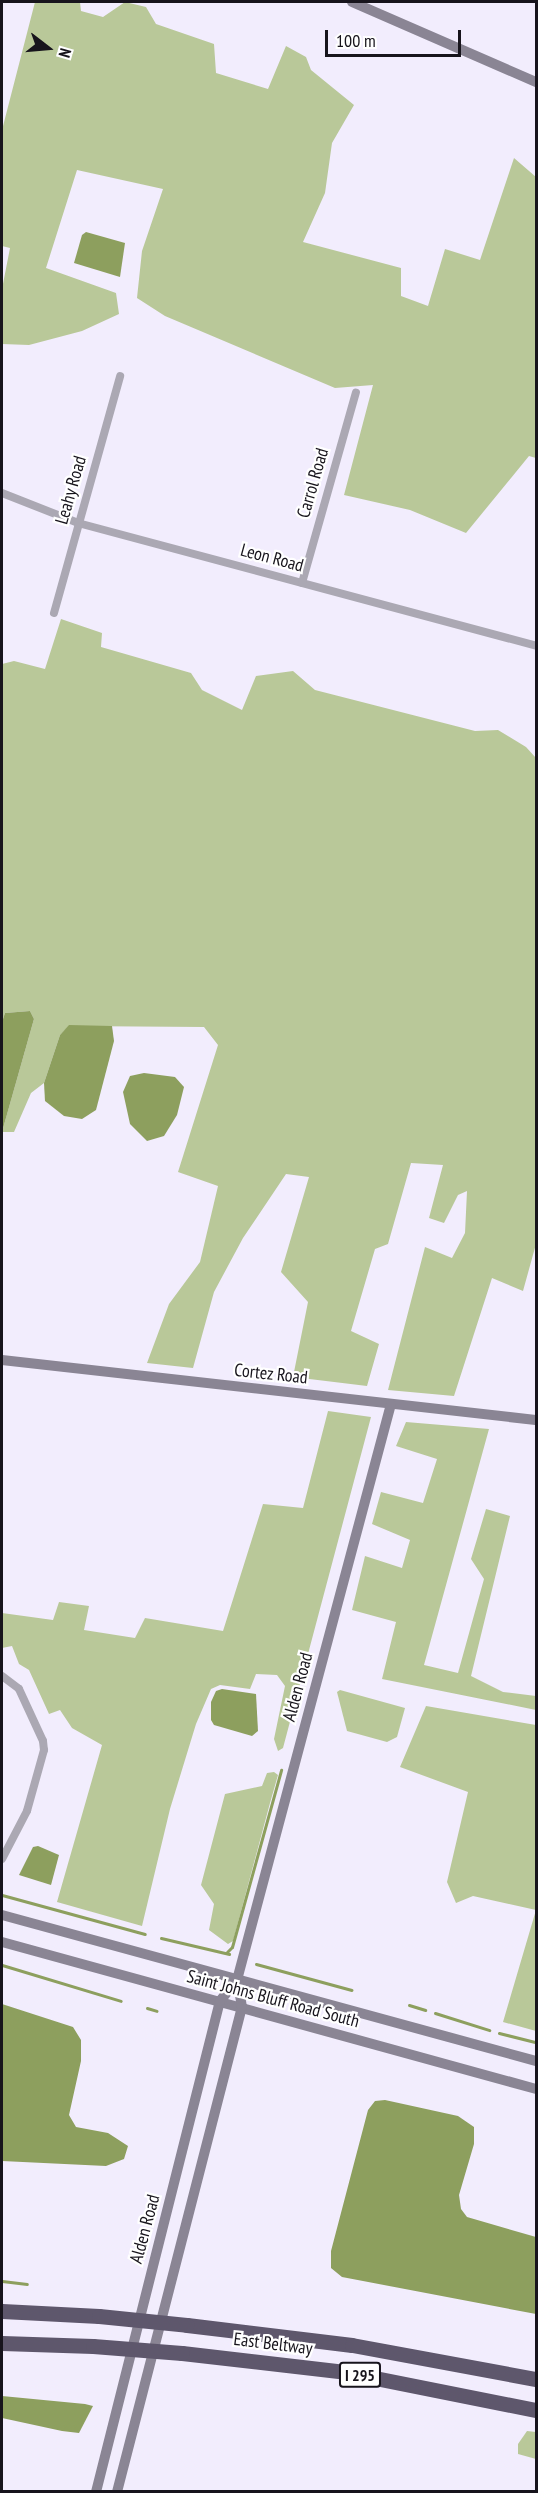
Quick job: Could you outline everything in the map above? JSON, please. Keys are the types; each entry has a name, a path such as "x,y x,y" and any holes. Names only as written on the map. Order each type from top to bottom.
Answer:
{"highway":[{"name":"East Beltway","path":"2,2311 99,2316 352,2345 537,2379"},
{"name":"East Beltway","path":"2,2343 93,2346 182,2353 345,2372 537,2410"}],"street":[{"path":"352,2 537,82"},
{"name":"Leahy Road","path":"54,613 120,376"},
{"name":"Carrol Road","path":"302,583 356,392"},
{"name":"Leon Road","path":"2,494 78,523 537,646"},
{"name":"Cortez Road","path":"2,1360 537,1420"},
{"name":"Alden Road","path":"96,2492 220,2001 237,1980 391,1404"},
{"path":"2,1677 19,1689 43,1741 44,1750 27,1811 2,1858"},
{"name":"Saint Johns Bluff Road South","path":"2,1915 537,2061"},
{"name":"Saint Johns Bluff Road South","path":"2,1942 537,2089"},
{"name":"Alden Road","path":"117,2492 242,2007 237,1980"},
{"path":"164,2222 184,2226"},
{"path":"108,2443 128,2448"}],"shaded area":[{"path":"35,2 80,2 81,11 103,17 125,2 146,7 156,24 214,44 216,73 268,89 286,46 306,57 311,70 354,105 332,143 325,193 303,242 401,268 401,296 428,306 445,249 480,260 514,158 536,177 536,458 529,456 466,533 410,510 344,495 373,385 335,388 165,316 137,298 142,251 163,189 77,170 46,268 116,293 119,314 82,331 29,345 2,344 2,289 10,248 2,246 2,130"},
{"path":"86,232 125,243 120,277 74,263 82,235"},
{"path":"61,619 102,633 101,647 191,673 202,690 242,710 256,676 293,671 315,690 475,731 498,730 526,747 536,758 536,1244 523,1291 492,1278 454,1396 388,1390 425,1247 452,1258 465,1233 467,1191 458,1195 444,1223 429,1218 443,1165 411,1163 388,1244 375,1249 351,1331 379,1344 367,1386 293,1377 308,1302 281,1272 309,1177 286,1174 243,1238 214,1292 193,1368 147,1363 169,1304 200,1262 218,1186 178,1172 218,1045 204,1027 69,1026 60,1035 44,1083 31,1093 14,1132 2,1132 34,1019 30,1011 5,1013 2,1022 2,664 14,661 45,669"},
{"path":"30,1011 34,1019 2,1132 2,1022 5,1013"},
{"path":"69,1025 112,1026 114,1041 96,1110 82,1119 64,1116 45,1101 44,1083 60,1035"},
{"path":"144,1073 175,1077 184,1087 177,1115 164,1136 147,1141 130,1124 123,1092 130,1076"},
{"path":"328,1411 371,1417 283,1748 278,1751 274,1739 285,1686 277,1675 256,1674 250,1689 220,1685 211,1689 196,1724 170,1809 142,1926 57,1902 102,1745 72,1728 60,1710 49,1714 29,1670 19,1664 12,1646 2,1648 2,1613 53,1620 59,1602 89,1606 84,1630 135,1638 145,1618 223,1631 263,1504 303,1508"},
{"path":"406,1422 489,1429 424,1665 458,1673 484,1579 471,1559 486,1509 510,1516 471,1676 503,1692 536,1696 536,1710 382,1679 396,1622 352,1610 365,1556 402,1568 410,1540 372,1524 381,1492 423,1503 437,1459 396,1446"},
{"path":"222,1689 256,1694 258,1731 252,1736 214,1725 211,1720 211,1702 216,1691"},
{"path":"340,1690 405,1708 397,1737 387,1742 347,1731 337,1692"},
{"path":"426,1706 536,1725 536,1910 473,1896 456,1903 447,1882 468,1792 400,1767"},
{"path":"274,1772 278,1775 233,1941 228,1944 209,1930 214,1904 201,1885 225,1794 262,1786 267,1773"},
{"path":"38,1846 59,1855 51,1885 19,1875 33,1847"},
{"path":"536,1910 536,2031 503,2022"},
{"path":"2,2004 73,2027 81,2040 81,2061 69,2115 76,2127 108,2133 128,2146 124,2159 106,2166 2,2161"},
{"path":"385,2100 458,2116 474,2127 474,2144 459,2195 461,2209 467,2217 536,2237 536,2314 342,2277 331,2268 331,2251 368,2110 375,2101"},
{"path":"2,2396 93,2406 79,2433 2,2418"},
{"path":"527,2431 536,2432 536,2459 518,2454 518,2444"}],"waterway":[{"path":"227,1952 232,1947 281,1770"},
{"path":"2,1895 145,1934"},
{"path":"161,1938 229,1954"},
{"path":"256,1964 352,1990"},
{"path":"2,1965 121,2001"},
{"path":"409,2005 425,2010"},
{"path":"147,2008 157,2011"},
{"path":"435,2013 489,2030"},
{"path":"499,2033 536,2042"},
{"path":"2,2281 27,2284"}]}
